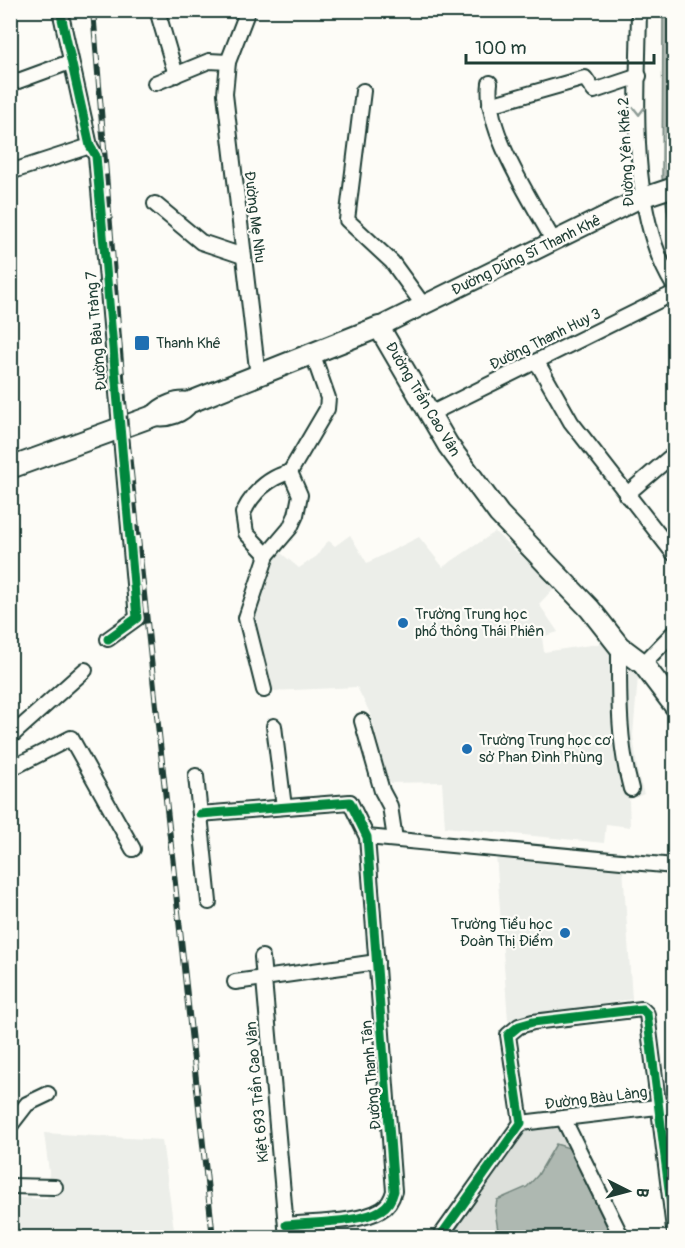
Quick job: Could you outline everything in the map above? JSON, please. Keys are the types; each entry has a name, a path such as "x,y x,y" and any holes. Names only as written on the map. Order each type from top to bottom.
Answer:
{"main road":[{"name":"Đường Trần Cao Vân","path":"120,429 156,415 160,410 181,401 188,403 258,377 380,327 448,446 499,514 590,609 619,646 643,664 675,705"},
{"path":"10,468 120,429"}],"street":[{"name":"Đường Bàu Trảng 7","path":"60,10 90,146 96,156 137,618 108,639"},
{"path":"157,10 176,75"},
{"name":"Đường Mẹ Nhu","path":"248,10 228,62 225,94 227,127 258,377"},
{"name":"Đường Yên Khê 2","path":"639,10 641,198 654,246 675,286"},
{"path":"155,83 209,61 228,62"},
{"path":"10,84 70,62"},
{"path":"490,105 585,78 594,91 639,76"},
{"path":"490,82 490,105 496,132 554,242"},
{"path":"363,91 347,220 392,262 424,306"},
{"path":"10,172 90,146"},
{"name":"Đường Dũng Sĩ Thanh Khê","path":"380,327 641,198 670,189"},
{"path":"155,204 201,242 243,256"},
{"name":"Đường Thanh Huy 3","path":"430,414 675,293"},
{"path":"267,555 246,533 243,513 258,491 271,479 290,471 327,409 328,398 313,355"},
{"path":"537,362 571,422 626,495 675,554"},
{"path":"626,495 669,458"},
{"path":"264,690 246,618 267,555 290,528 300,502 290,471"},
{"path":"643,664 675,632"},
{"path":"619,646 620,734 631,789"},
{"path":"10,737 85,670"},
{"path":"362,721 382,791 390,806 395,839"},
{"path":"274,726 284,807"},
{"path":"10,769 71,738 133,849"},
{"path":"196,776 209,902"},
{"path":"200,814 350,802 367,837 675,866"},
{"name":"Đường Thanh Tân","path":"286,1231 363,1216 379,1211 391,1199 394,1182 367,837"},
{"name":"Kiệt 693 Trần Cao Vân","path":"262,957 286,1231"},
{"path":"235,982 377,962"},
{"path":"439,1238 522,1124 507,1035 519,1026 533,1022 642,1009 647,1014 675,1229"},
{"path":"10,1126 27,1104 48,1094"},
{"name":"Đường Bàu Làng","path":"522,1124 675,1105"},
{"path":"563,1118 622,1238"},
{"path":"10,1186 55,1187"}],"shaded area":[{"path":"663,11 674,11 674,232 669,220 662,177"},
{"path":"495,532 555,587 539,604 558,632 542,637 544,652 610,642 638,677 633,735 638,775 644,794 629,800 630,827 606,824 604,843 445,827 442,782 388,783 371,715 357,687 272,691 253,614 276,549 299,568 317,556 329,541 335,546 350,535 367,563 419,537 443,567"},
{"name":"Trường Tiểu học Đoàn Thị Điểm","path":"496,854 623,868 632,999 508,1021"},
{"path":"564,1123 620,1238 450,1238 524,1128"},
{"path":"44,1133 162,1140 175,1237 11,1238 11,1197 47,1199 49,1172"},
{"path":"556,1144 569,1148 612,1237 499,1237 495,1211 497,1200 527,1187 538,1175"}],"railway":[{"path":"93,10 126,426 213,1238"}],"cycle path":[{"path":"60,10 90,146 96,156 137,618 108,639"},
{"path":"200,814 350,802 367,837 394,1191 386,1206 372,1214 348,1220 286,1225"},
{"path":"439,1238 521,1123 508,1035 519,1026 533,1022 642,1009 647,1014 674,1229"}],"place":[{"name":"Thanh Khê","path":"142,343"},
{"name":"Trường Trung học phổ thông Thái Phiên","path":"403,623"},
{"name":"Trường Trung học cơ sở Phan Đình Phùng","path":"467,749"},
{"name":"Trường Tiểu học Đoàn Thị Điểm","path":"565,933"}]}
